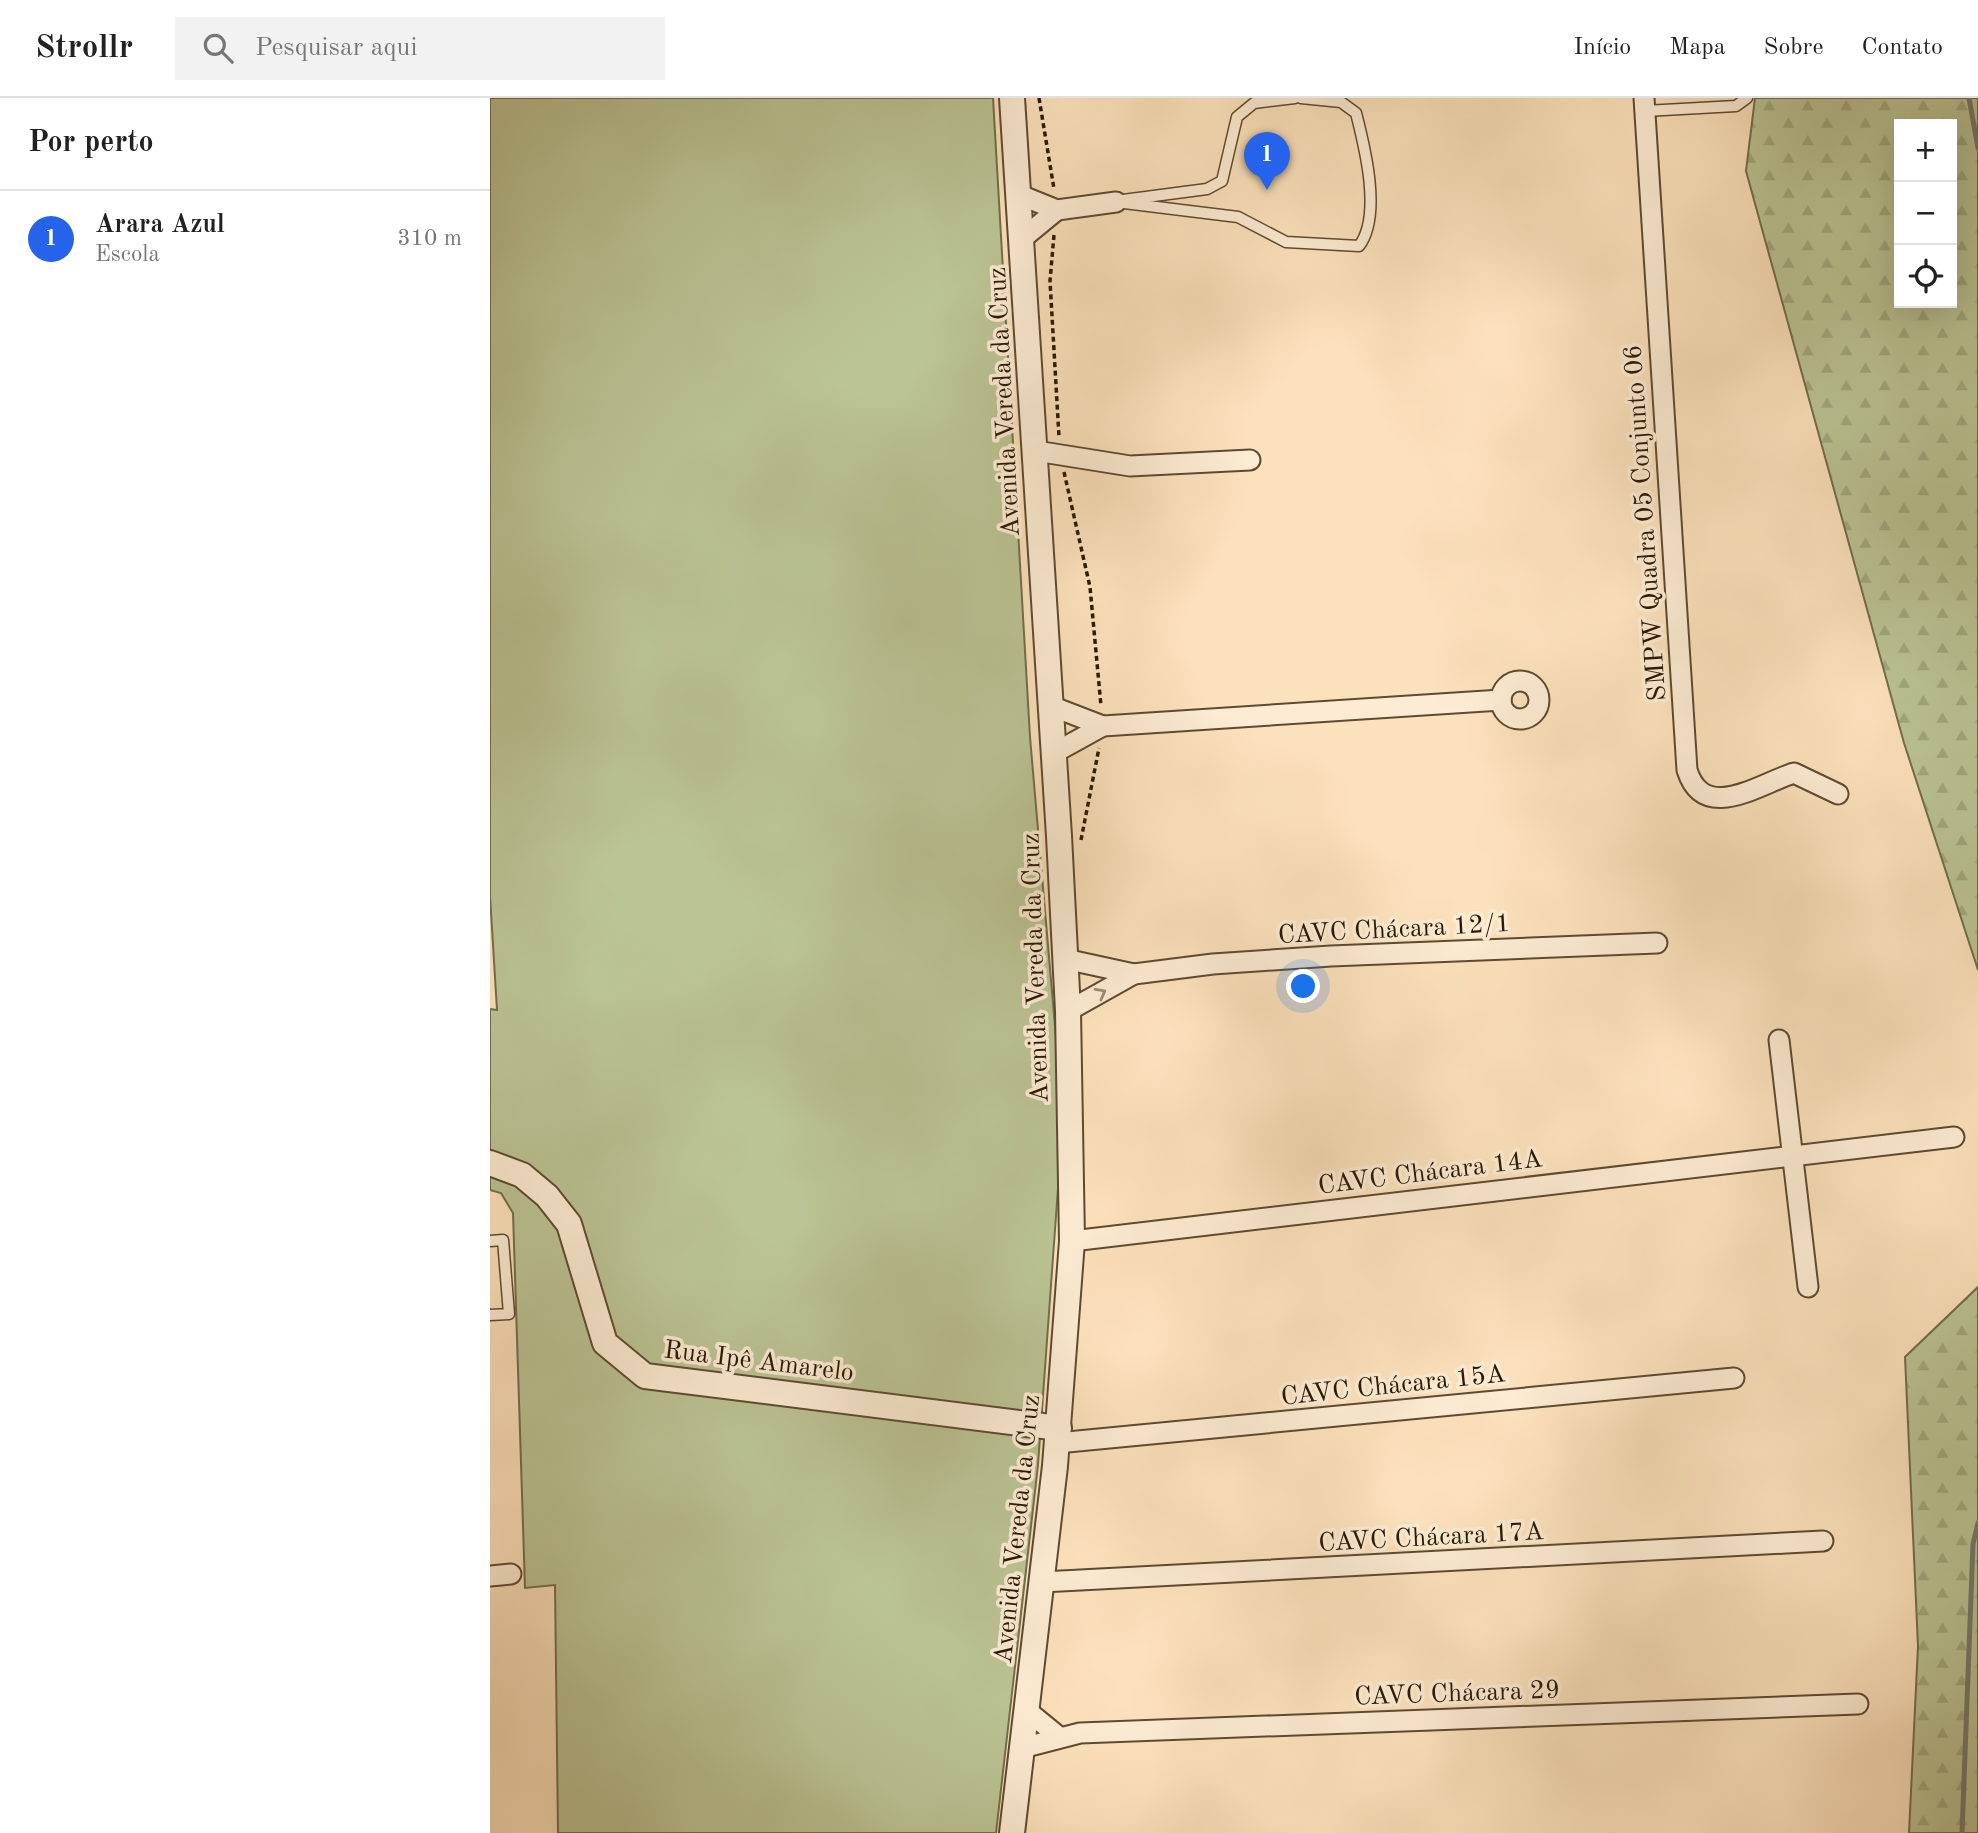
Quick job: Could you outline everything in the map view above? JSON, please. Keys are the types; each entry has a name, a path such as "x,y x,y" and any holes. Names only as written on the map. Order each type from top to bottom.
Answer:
{"street":[{"name":"Avenida Vereda da Cruz","path":"1012,98 1023,238 1048,453 1051,706 1068,1011 1072,1241 1057,1445 1012,1833"},
{"name":"SMPW Quadra 05 Conjunto 06","path":"1644,104 1687,770 1695,787 1714,798 1731,797 1798,773 1838,794"},
{"path":"1020,195 1057,210 1116,202"},
{"path":"1023,238 1057,210"},
{"path":"1048,453 1130,466 1250,460"},
{"path":"1051,706 1103,726 1501,701 1505,688 1523,680 1534,687 1544,699"},
{"path":"1054,753 1103,726"},
{"name":"CAVC Chácara 12/1","path":"1065,959 1134,974 1213,964 1331,956 1657,943"},
{"name":"CAVC Chácara 12/1","path":"1068,1011 1134,974"},
{"path":"1779,1040 1808,1287"},
{"name":"CAVC Chácara 14A","path":"1072,1241 1954,1137"},
{"name":"Rua Ipê Amarelo","path":"490,1163 522,1175 547,1196 569,1224 605,1343 645,1376 1027,1424 1057,1445"},
{"name":"CAVC Chácara 15A","path":"1057,1445 1734,1378"},
{"path":"1057,1445 1037,1435 1027,1424 1050,1413 1061,1395"},
{"name":"CAVC Chácara 17A","path":"1042,1582 1824,1542"},
{"path":"490,1576 511,1574"},
{"name":"CAVC Chácara 29","path":"1022,1748 1080,1732 1858,1704"},
{"path":"1026,1709 1058,1736"}],"lane":[{"path":"1116,202 1151,194 1207,189 1222,181 1237,117 1254,103 1295,98"},
{"path":"1116,202 1238,217 1286,242 1359,246 1368,234 1371,213 1363,142 1356,113 1341,102 1301,98"},
{"path":"1644,104 1736,106 1747,98"},
{"path":"490,1241 503,1241 509,1314 490,1315"}],"path":[{"path":"1039,98 1057,210 1050,281 1048,453 1090,587 1103,726 1080,843"}],"green space":[{"path":"490,98 993,98 1030,737 1063,1119 1038,1465 996,1833 558,1833 555,1585 525,1588 513,1213 501,1193 490,1190 490,1009 497,1010 490,896"},
{"path":"1755,98 1978,98 1978,970 1904,743 1746,171"},
{"path":"1978,1287 1978,1833 1909,1833 1918,1646 1905,1357"}],"waterway":[{"path":"1969,98 1978,148"},
{"path":"1962,1833 1973,1544 1978,1523"}],"place":[{"name":"Arara Azul","path":"1267,190"}]}
